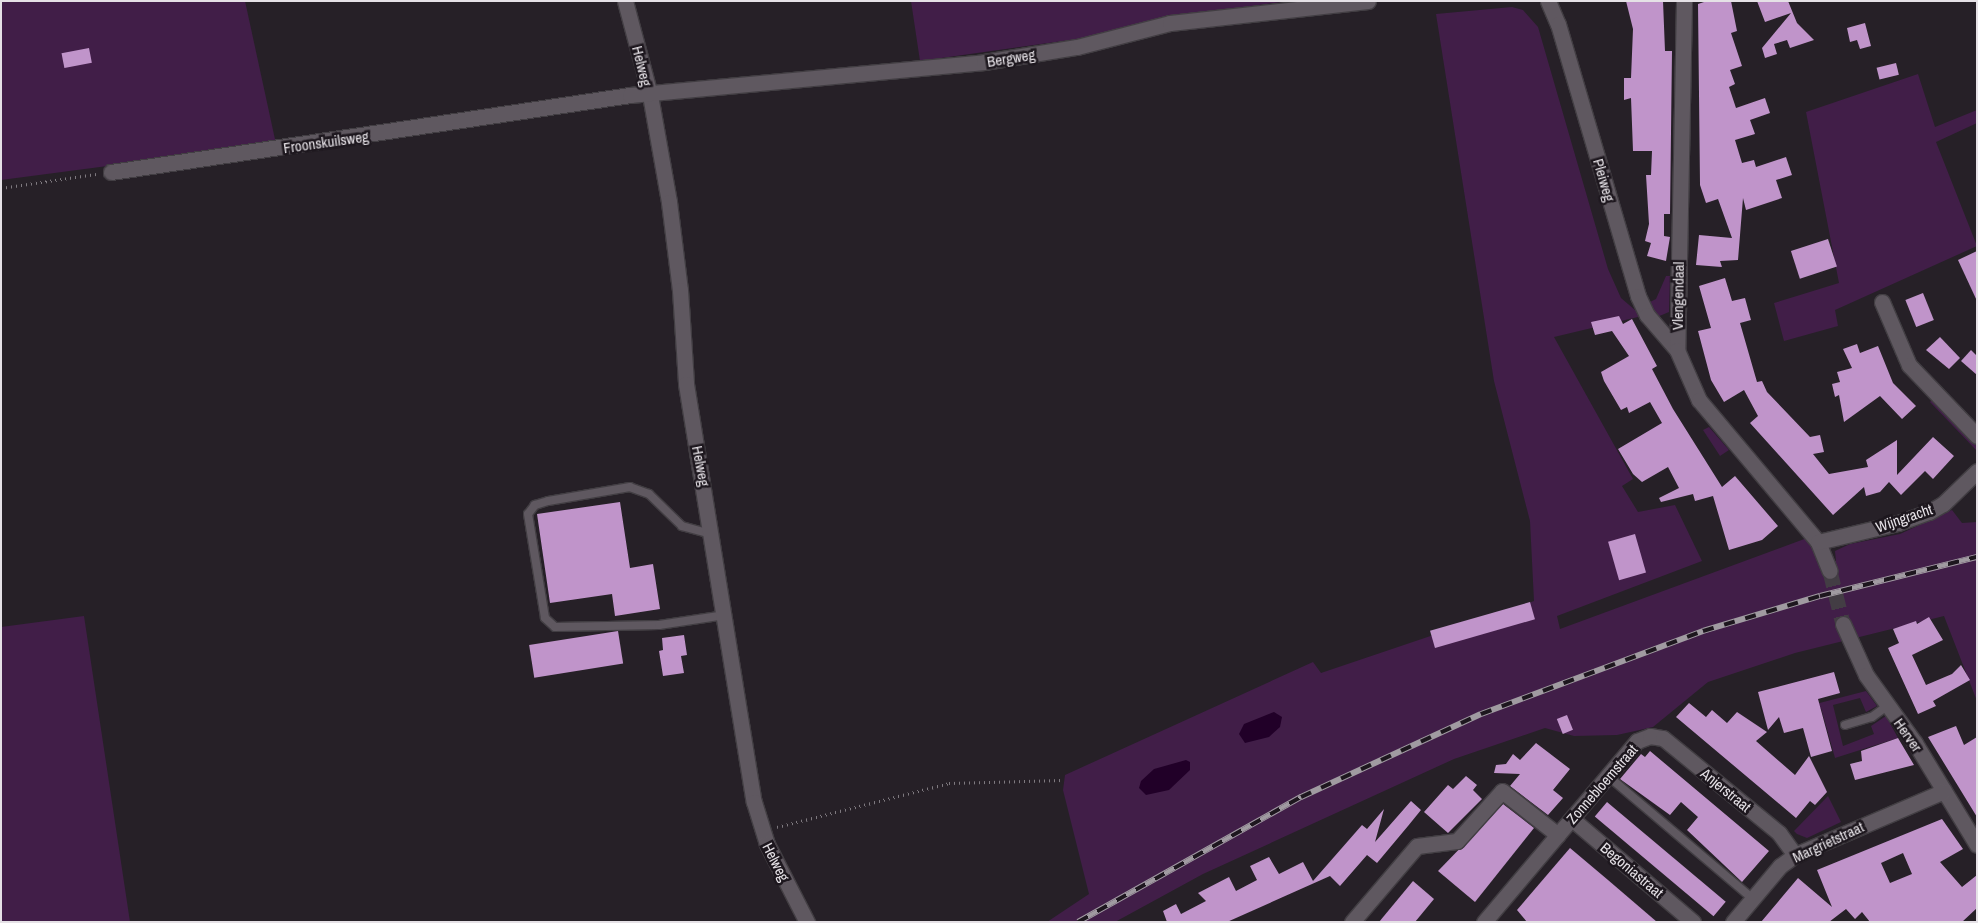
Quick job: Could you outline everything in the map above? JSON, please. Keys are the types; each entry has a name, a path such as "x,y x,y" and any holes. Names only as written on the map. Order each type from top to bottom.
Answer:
{"street":[{"name":"Helweg","path":"625,1 650,95 675,246 686,384 713,534 761,831 807,922"},
{"name":"Bergweg","path":"650,95 984,62 1076,47 1170,23 1368,1"},
{"name":"Pleiweg","path":"1548,1 1558,24 1638,296 1646,315 1677,350"},
{"name":"Vlengendaal","path":"1684,1 1677,350 1692,388 1707,412 1818,542"},
{"name":"Froonskuilsweg","path":"111,172 650,95"},
{"path":"1882,302 1908,365 1977,436"},
{"name":"Wijngracht","path":"1818,542 1929,512 1943,504 1977,471"},
{"path":"1818,542 1830,571"},
{"name":"Herver","path":"1843,624 1863,670 1944,791 1977,845"},
{"name":"Zonnebloemstraat","path":"1489,920 1637,741 1650,736"},
{"name":"Anjerstraat","path":"1650,736 1670,744 1779,833 1795,855"},
{"name":"Zonnebloemstraat","path":"1352,922 1418,846 1457,841 1502,791 1558,835"},
{"name":"Margrietstraat","path":"1733,922 1795,855 1944,791"},
{"name":"Begoniastraat","path":"1572,819 1693,922"}],"lane":[{"path":"713,534 687,529 649,494 630,487 548,501 535,505 528,514 545,618 555,627 659,625 725,615"},
{"path":"1845,725 1872,717 1887,706"},
{"path":"1608,776 1753,899"}],"path":[{"path":"1,188 111,172"},
{"path":"761,831 950,783 1063,780"}],"shaded area":[{"path":"1,1 245,1 276,144 1,180"},
{"path":"911,1 1289,1 1158,19 1084,38 920,61"},
{"path":"1512,7 1523,10 1538,27 1608,269 1621,298 1642,316 1554,337 1633,479 1622,486 1638,512 1675,505 1702,561 1557,616 1560,629 1807,538 1823,563 1836,561 1835,551 1850,544 1900,534 1952,510 1962,523 1977,522 1977,701 1944,616 1795,653 1708,682 1653,727 1617,735 1574,736 1545,728 1454,759 1203,874 1115,922 1047,922 1089,894 1063,790 1065,775 1313,662 1321,673 1534,601 1530,521 1494,381 1436,14"},
{"path":"1918,74 1935,127 1977,110 1977,123 1936,142 1977,246 1835,310 1838,326 1784,341 1774,303 1839,283 1806,112"},
{"path":"1666,276 1670,276 1669,312 1657,317 1648,303 1656,299"},
{"path":"1932,400 1977,446 1977,451 1930,402"},
{"path":"1709,427 1729,450 1720,456 1703,430"},
{"path":"84,616 130,922 1,922 1,627"},
{"path":"1866,691 1877,706 1866,712 1860,698 1833,705 1843,746 1874,734 1871,726 1886,716 1898,738 1835,758 1821,708 1804,707"},
{"path":"1274,712 1282,717 1280,727 1269,737 1245,743 1239,734 1244,724"},
{"path":"1186,760 1190,762 1190,770 1169,790 1146,795 1139,788 1141,781 1154,769"},
{"path":"1828,796 1841,822 1807,838 1797,834 1794,831"}],"building":[{"path":"1626,1 1663,1 1665,51 1672,51 1670,214 1664,214 1664,236 1670,237 1666,261 1647,256 1651,243 1645,241 1649,224 1646,175 1651,175 1652,151 1633,151 1631,98 1624,100 1624,78 1631,78 1633,29"},
{"path":"1707,1 1731,1 1737,31 1731,33 1742,66 1730,70 1735,84 1729,87 1736,108 1765,98 1770,113 1750,120 1755,134 1735,140 1742,163 1754,160 1756,167 1786,157 1792,175 1776,180 1782,198 1746,210 1743,198 1738,260 1720,261 1722,267 1696,265 1699,235 1732,238 1718,199 1706,203 1700,185 1698,4"},
{"path":"1757,1 1788,1 1797,23 1814,40 1790,48 1787,40 1774,44 1777,54 1765,58 1762,48 1791,13 1765,22"},
{"path":"1865,23 1871,46 1860,49 1857,40 1850,42 1847,28"},
{"path":"89,48 92,63 64,68 62,53"},
{"path":"1896,63 1899,75 1879,79 1877,68"},
{"path":"1828,239 1837,267 1800,279 1791,251"},
{"path":"1977,251 1977,301 1958,260"},
{"path":"1725,278 1732,301 1745,298 1751,320 1740,323 1757,382 1762,381 1767,392 1810,437 1820,435 1824,452 1813,454 1829,474 1868,467 1866,460 1897,440 1897,475 1933,437 1954,456 1933,479 1925,471 1901,495 1889,482 1880,492 1866,496 1864,487 1833,515 1750,423 1758,416 1744,390 1724,402 1711,380 1698,331 1711,328 1699,286"},
{"path":"1923,293 1934,320 1916,327 1905,300"},
{"path":"1619,316 1623,324 1632,319 1657,366 1652,369 1673,409 1722,487 1735,476 1778,526 1762,540 1729,550 1713,496 1695,501 1693,494 1661,502 1659,498 1679,488 1668,467 1642,482 1633,474 1618,449 1662,423 1650,402 1629,413 1627,407 1621,410 1604,381 1601,372 1629,356 1612,331 1595,335 1591,322"},
{"path":"1940,337 1960,358 1949,369 1926,350"},
{"path":"1857,344 1860,353 1878,346 1893,383 1916,406 1902,419 1880,396 1844,422 1839,395 1835,397 1832,384 1840,382 1837,372 1852,368 1843,349"},
{"path":"1971,350 1977,356 1977,375 1961,361"},
{"path":"620,502 630,568 653,564 660,609 615,616 612,594 550,603 537,514"},
{"path":"1635,534 1646,572 1619,580 1608,542"},
{"path":"1530,602 1535,619 1435,648 1430,631"},
{"path":"1929,617 1943,640 1912,655 1926,685 1952,674 1961,665 1970,680 1933,701 1936,706 1918,714 1888,648 1899,643 1893,629 1916,621 1917,624"},
{"path":"618,631 623,664 534,678 529,645"},
{"path":"684,635 687,655 681,656 684,673 663,676 659,651 663,650 662,638"},
{"path":"1834,672 1840,693 1818,699 1832,751 1811,757 1803,728 1784,733 1779,717 1768,730 1758,692"},
{"path":"1689,703 1706,717 1712,710 1727,723 1737,712 1767,732 1756,741 1795,775 1809,756 1827,792 1815,805 1810,801 1796,818 1676,717"},
{"path":"1567,715 1573,730 1563,734 1557,719"},
{"path":"1956,726 1964,745 1977,737 1977,817 1928,737"},
{"path":"1898,738 1914,765 1855,780 1850,764 1862,761 1861,751"},
{"path":"1536,743 1570,769 1553,790 1563,798 1548,815 1510,786 1520,774 1494,773 1496,765 1506,764 1513,754 1520,760"},
{"path":"1650,751 1769,851 1742,882 1687,830 1698,817 1681,802 1670,815 1620,779 1641,754 1645,757"},
{"path":"1466,776 1477,785 1473,790 1482,799 1448,833 1424,812 1448,785 1453,789"},
{"path":"1411,801 1421,810 1408,826 1377,863 1367,855 1340,886 1330,876 1227,922 1167,922 1163,911 1176,904 1181,914 1206,901 1198,893 1229,877 1236,891 1257,880 1250,866 1269,857 1279,874 1303,862 1313,881 1362,825 1367,829 1384,809 1375,842"},
{"path":"1607,802 1726,902 1714,916 1595,817"},
{"path":"1503,804 1534,828 1475,902 1438,871"},
{"path":"1942,819 1963,849 1940,862 1962,887 1977,875 1977,908 1962,922 1870,922 1862,912 1855,919 1846,909 1829,922 1761,922 1798,878 1832,907 1817,870","holes":["1903,853 1912,874 1890,883 1881,863"]},
{"path":"1570,848 1657,922 1527,922 1517,910"},
{"path":"1413,881 1434,899 1415,922 1379,922"}],"tunnel":[{"path":"1830,571 1843,624"}],"railway":[{"path":"1078,922 1301,797 1481,714 1703,631 1820,596 1977,557"}]}
